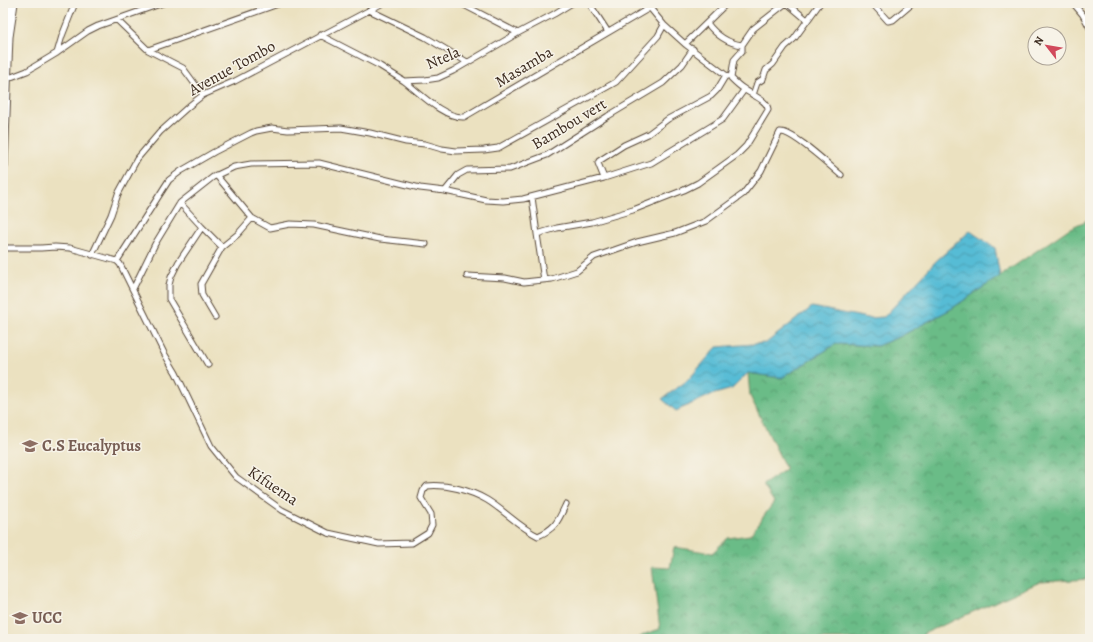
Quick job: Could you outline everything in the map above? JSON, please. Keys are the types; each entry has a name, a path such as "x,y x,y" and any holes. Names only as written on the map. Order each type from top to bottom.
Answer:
{"highway":[{"path":"3,166 6,37 13,3"}],"street":[{"path":"57,53 75,3"},
{"path":"6,79 27,71 98,26 163,3"},
{"path":"148,50 280,3"},
{"name":"Avenue Tombo","path":"92,255 111,215 118,194 137,159 160,132 203,95 235,81 383,3"},
{"path":"460,3 518,33"},
{"path":"589,3 608,32"},
{"name":"Masamba","path":"404,81 443,111 452,116 464,117 658,3"},
{"path":"685,44 727,3"},
{"path":"731,78 734,60 742,51 742,45 758,24 787,3 807,20"},
{"path":"753,95 757,83 763,79 766,70 773,64 785,47 794,39 820,3"},
{"path":"872,3 888,20 893,20 913,3"},
{"path":"1073,3 1090,28"},
{"name":"Ntela","path":"404,81 438,78 453,71 554,14 568,4"},
{"path":"537,234 557,228 592,222 633,210 698,183 737,155 746,146 768,110 765,103 744,90 731,78 685,44 664,25 650,8"},
{"path":"369,10 425,37 467,62"},
{"path":"117,20 148,50 183,68 203,95"},
{"path":"707,23 717,35 742,45"},
{"path":"3,248 55,247 76,249 92,255 117,261 171,178 214,152 256,131 272,128 288,130 342,128 456,151 498,148 616,82 658,36 664,25"},
{"path":"320,35 380,66 404,81"},
{"name":"Bambou vert","path":"445,191 462,172 467,170 510,169 547,155 663,83 682,66 693,49"},
{"path":"604,178 598,163 599,161 624,145 648,134 668,119 711,96 717,90 726,75"},
{"path":"133,289 155,244 180,203 199,186 216,175 234,167 252,164 319,163 420,188 445,191 486,200 495,201 532,197 651,164 723,119 744,90"},
{"path":"467,276 505,278 524,282 552,279 577,271 594,257 637,242 675,233 706,221 743,194 761,170 780,132 785,131 796,138 841,175"},
{"path":"216,175 252,218 270,228 290,224 314,225 380,239 426,244"},
{"path":"532,197 544,280"},
{"path":"180,203 202,228 222,247"},
{"path":"215,317 202,295 201,284 222,247 238,234 252,218"},
{"path":"202,228 178,263 171,277 169,285 169,299 208,365"},
{"name":"Kifuema","path":"117,261 133,289 164,353 176,373 211,446 236,477 282,510 328,533 379,544 412,543 428,534 432,525 431,514 421,498 422,491 427,486 435,485 458,488 486,500 528,531 538,536 550,530 558,521 566,504"}],"green space":[{"path":"1090,219 1090,579 1040,582 923,634 924,639 637,639 645,634 660,629 652,567 670,568 674,547 712,553 728,538 750,535 774,502 763,485 786,469 750,396 748,373 782,378 836,344 877,346 901,336 951,309 1070,228"}],"water":[{"path":"970,231 995,248 1000,276 951,309 901,336 877,346 836,344 782,378 748,373 732,389 711,395 676,411 662,399 688,380 717,347 766,343 812,307 868,318 884,317 936,261"}],"place":[{"name":"C.S Eucalyptus","path":"30,446"},
{"name":"UCC","path":"20,618"}]}
